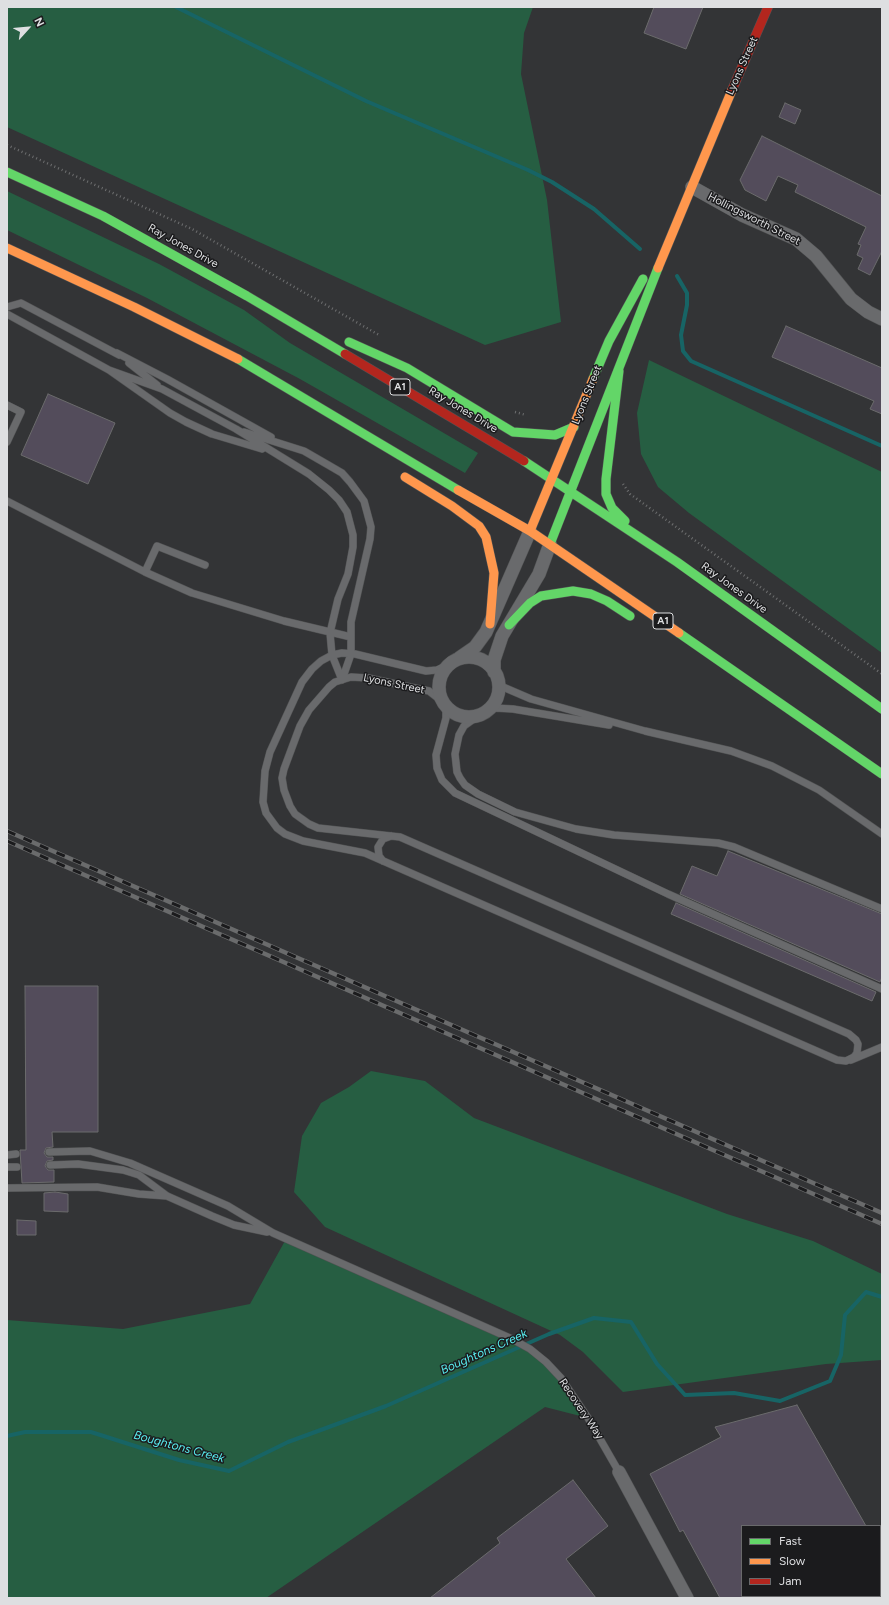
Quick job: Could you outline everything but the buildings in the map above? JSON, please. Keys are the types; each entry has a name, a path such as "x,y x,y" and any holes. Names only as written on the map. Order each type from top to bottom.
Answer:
{"main road":[{"name":"Lyons Street","path":"550,544 619,371 667,244 768,7"},
{"name":"Lyons Street","path":"530,532 609,341 645,276 696,160 717,125"},
{"name":"Ray Jones Drive","path":"7,172 103,216 247,296 518,457 639,536 882,709"},
{"name":"A1","path":"7,248 134,306 242,361 482,505 550,544 776,699 882,774"},
{"path":"247,296 327,332"},
{"path":"342,338 407,368 513,432 555,435 574,427"},
{"path":"242,361 281,396"},
{"path":"619,371 606,479 606,494 612,508 639,536"},
{"path":"398,472 479,526 486,537 494,573 490,624"},
{"path":"508,625 530,603 541,596 572,591 591,594 607,600 640,623"},
{"path":"734,683 776,699"}],"street":[{"name":"Hollingsworth Street","path":"692,187 742,215 796,239 816,256 851,299 868,312 882,318"},
{"name":"Lyons Street","path":"454,661 475,647 486,632 530,532"},
{"name":"Lyons Street","path":"496,675 494,660 502,636 539,574 550,544"},
{"path":"473,658 482,660 496,675 498,688 497,697 492,706 481,714 461,716 445,704 439,687 440,678 445,669 454,661 473,658"},
{"name":"Recovery Way","path":"619,1472 653,1531 687,1598"}],"lane":[{"path":"7,307 21,303 167,379 286,444"},
{"path":"7,314 109,370 170,413 199,429 270,452"},
{"path":"116,353 162,389 236,429 270,452 309,474 330,490 347,512 353,534 351,560 348,574 338,599 330,631 332,655 342,680"},
{"path":"109,370 162,389"},
{"path":"7,406 21,412 7,442"},
{"path":"236,429 304,451 342,473 357,490 368,513 371,527 370,539 351,622 350,654 342,680 329,687 320,695 309,710 300,726 284,769 282,778 287,799 295,814 309,824 318,828 395,836 849,1034 856,1040 858,1049 854,1057 848,1061"},
{"path":"7,501 145,572 192,593 284,621 351,637"},
{"path":"145,572 157,546 205,565"},
{"name":"Lyons Street","path":"332,655 350,654 426,671 437,670 454,661"},
{"path":"332,655 316,665 302,682 270,752 264,778 263,802 270,821 285,834 311,843 355,850 386,862 837,1060 848,1061 866,1055 882,1047"},
{"path":"496,675 503,687 527,697 645,731 731,751 772,766 819,790 882,834"},
{"name":"Lyons Street","path":"342,680 351,677 368,678 422,689 434,694 445,704"},
{"path":"445,704 446,718 436,755 437,768 442,780 454,793 668,894 882,989"},
{"path":"645,731 513,709 495,708 481,714 464,726 459,735 455,754 457,772 465,785 484,797 515,812 576,829 614,835 718,843 734,847 882,909"},
{"path":"386,862 379,856 380,843 386,837 395,836"},
{"name":"Recovery Way","path":"49,1152 90,1151 108,1155 190,1189 241,1213 273,1233 514,1341 530,1350 546,1362 565,1384 592,1424 619,1472"},
{"path":"7,1155 16,1154"},
{"path":"50,1165 78,1164 104,1166 123,1170 139,1175 167,1196"},
{"path":"7,1167 17,1167"},
{"path":"7,1188 97,1187 139,1194 167,1196"},
{"name":"Recovery Way","path":"167,1196 234,1225 273,1233"}],"path":[{"path":"7,145 192,229 383,338"},
{"path":"510,411 532,416"},
{"path":"606,479 617,479 630,494 882,674"}],"green space":[{"path":"7,7 533,7 524,33 521,74 547,200 561,322 485,345 7,127"},
{"path":"7,191 159,264 244,310 290,343 478,453 465,473 300,379 147,298 7,230"},
{"path":"649,360 882,472 882,653 689,513 658,487 641,454 637,413"},
{"path":"371,1071 425,1081 474,1118 727,1214 813,1241 882,1274 882,1360 826,1364 623,1392 583,1352 560,1335 325,1227 294,1192 302,1136 321,1103 349,1087"},
{"path":"286,1239 512,1339 546,1362 588,1418 545,1407 266,1598 7,1598 7,1320 123,1329 250,1304"}],"waterway":[{"path":"176,7 366,101 528,170 552,182 594,209 640,249"},
{"path":"677,276 687,293 687,305 681,335 683,351 691,361 882,446"},
{"name":"Boughtons Creek","path":"7,1436 25,1432 91,1432 179,1460 229,1471 288,1442 386,1406 549,1334 594,1318 631,1322 657,1364 685,1395 734,1393 780,1401 830,1381 841,1355 845,1315 866,1292 882,1297"}],"railway":[{"path":"7,831 882,1213"},
{"path":"7,841 882,1224"}],"traffic: fast":[{"path":"7,172 103,216 247,296 345,354"},
{"path":"550,544 658,268"},
{"path":"593,379 609,341 643,279"},
{"path":"349,342 407,368 513,432 555,435 574,427"},
{"path":"238,359 458,490"},
{"path":"619,371 606,479 606,494 612,508 625,521"},
{"path":"524,461 677,562 882,709"},
{"path":"509,625 530,603 541,596 573,591 591,594 607,601 630,616"},
{"path":"679,633 882,774"}],"traffic: slow":[{"path":"658,268 732,90"},
{"path":"7,248 134,307 238,359"},
{"path":"530,531 593,379"},
{"path":"405,477 452,506 479,526 486,537 494,573 490,624"},
{"path":"458,490 530,531 679,633"}],"traffic: jam":[{"path":"732,90 768,7"},
{"path":"345,354 524,461"}]}
